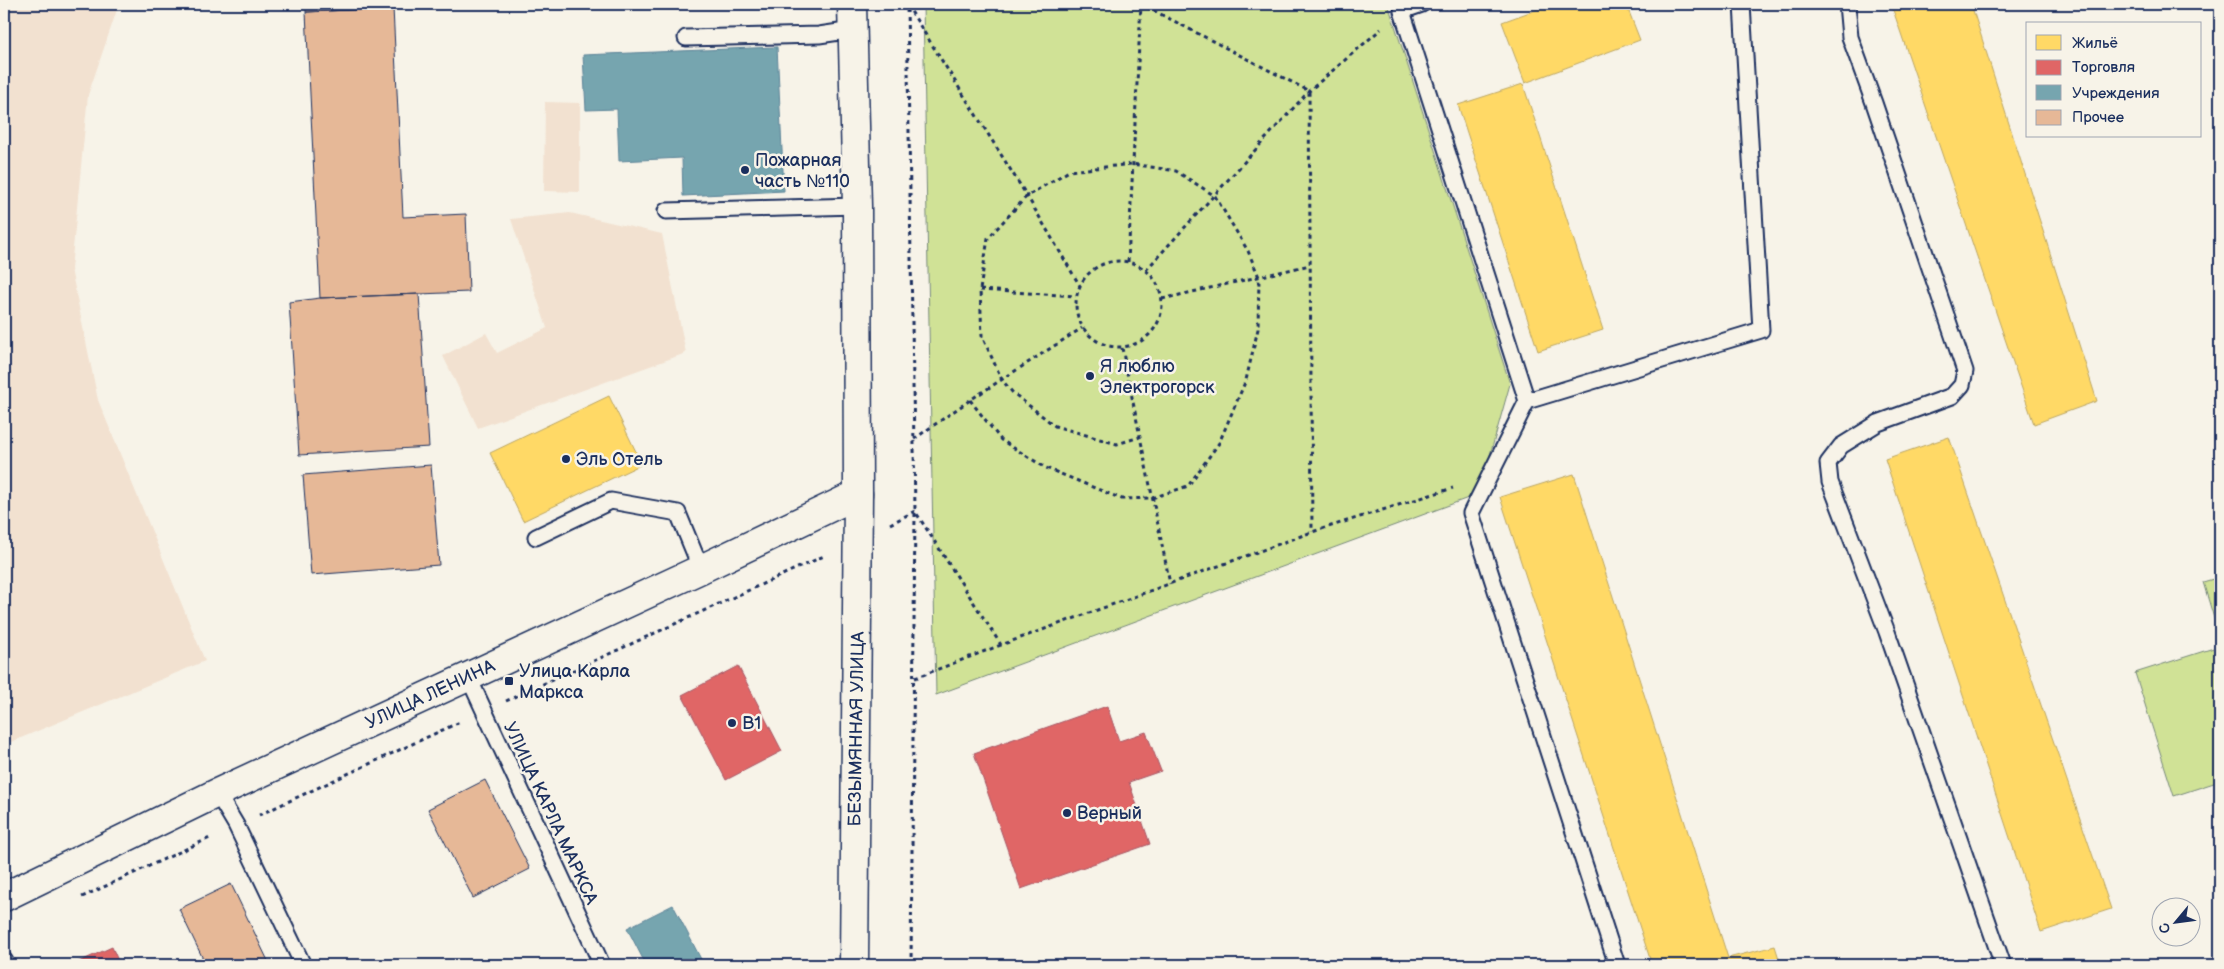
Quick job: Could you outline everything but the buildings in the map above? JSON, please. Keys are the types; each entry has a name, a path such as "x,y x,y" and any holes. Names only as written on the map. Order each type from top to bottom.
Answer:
{"street":[{"name":"БЕЗЫМЯННАЯ УЛИЦА","path":"853,13 857,206 858,494 854,965"},
{"name":"УЛИЦА ЛЕНИНА","path":"4,897 217,793 701,569 858,494"}],"lane":[{"path":"1422,4 1402,11 1527,401 1471,513 1617,965"},
{"path":"1527,401 1761,330 1742,4"},
{"path":"1847,4 1850,37 1965,370 1962,385 1952,396 1878,423 1841,446 1828,463 1830,482 1887,632 2003,965"},
{"path":"686,38 819,34 853,13"},
{"path":"666,211 857,206"},
{"path":"536,538 611,501 678,513 701,569"},
{"name":"УЛИЦА КАРЛА МАРКСА","path":"468,676 602,965"},
{"path":"217,793 236,826 303,965"},
{"path":"4,960 7,965"}],"path":[{"path":"853,13 907,5 1141,4 1309,91"},
{"path":"1128,262 1141,4"},
{"path":"907,5 1027,196 1080,286"},
{"path":"907,5 916,511 911,965"},
{"path":"1146,270 1309,91 1402,11"},
{"path":"1309,91 1312,532"},
{"path":"970,400 1001,440 1046,468 1122,499 1152,498 1188,486 1219,443 1246,380 1258,329 1258,277 1248,251 1215,196 1176,171 1132,164 1069,171 1027,196 988,238 980,290 982,336 1002,380 1013,393 1055,426 1117,444 1140,438"},
{"path":"1109,262 1128,262 1146,270 1157,283 1162,299 1159,322 1145,340 1122,348 1100,344 1082,328 1076,313 1076,296 1080,286 1092,270 1109,262"},
{"path":"1162,299 1310,264"},
{"path":"980,290 1076,296"},
{"path":"914,439 970,400 1082,328"},
{"path":"1122,348 1170,584"},
{"path":"915,678 1312,532 1490,476"},
{"path":"916,511 1001,645"}],"shaded area":[{"path":"4,4 119,4 88,95 71,269 98,400 205,661 4,745"},
{"path":"545,102 580,103 580,192 544,191"},
{"path":"570,213 662,234 686,353 478,428 443,356 486,333 497,353 547,328 511,219"}],"green space":[{"path":"923,4 1388,4 1510,384 1479,494 936,695"},
{"path":"2220,577 2220,638 2203,582"},
{"path":"2220,646 2220,781 2174,796 2135,673"}],"place":[{"name":"Пожарная часть №110","path":"745,170"},
{"name":"Я люблю Электрогорск","path":"1090,376"},
{"name":"Эль Отель","path":"566,459"},
{"name":"Улица Карла Маркса","path":"509,681"},
{"name":"B1","path":"732,723"},
{"name":"Верный","path":"1067,813"}]}
